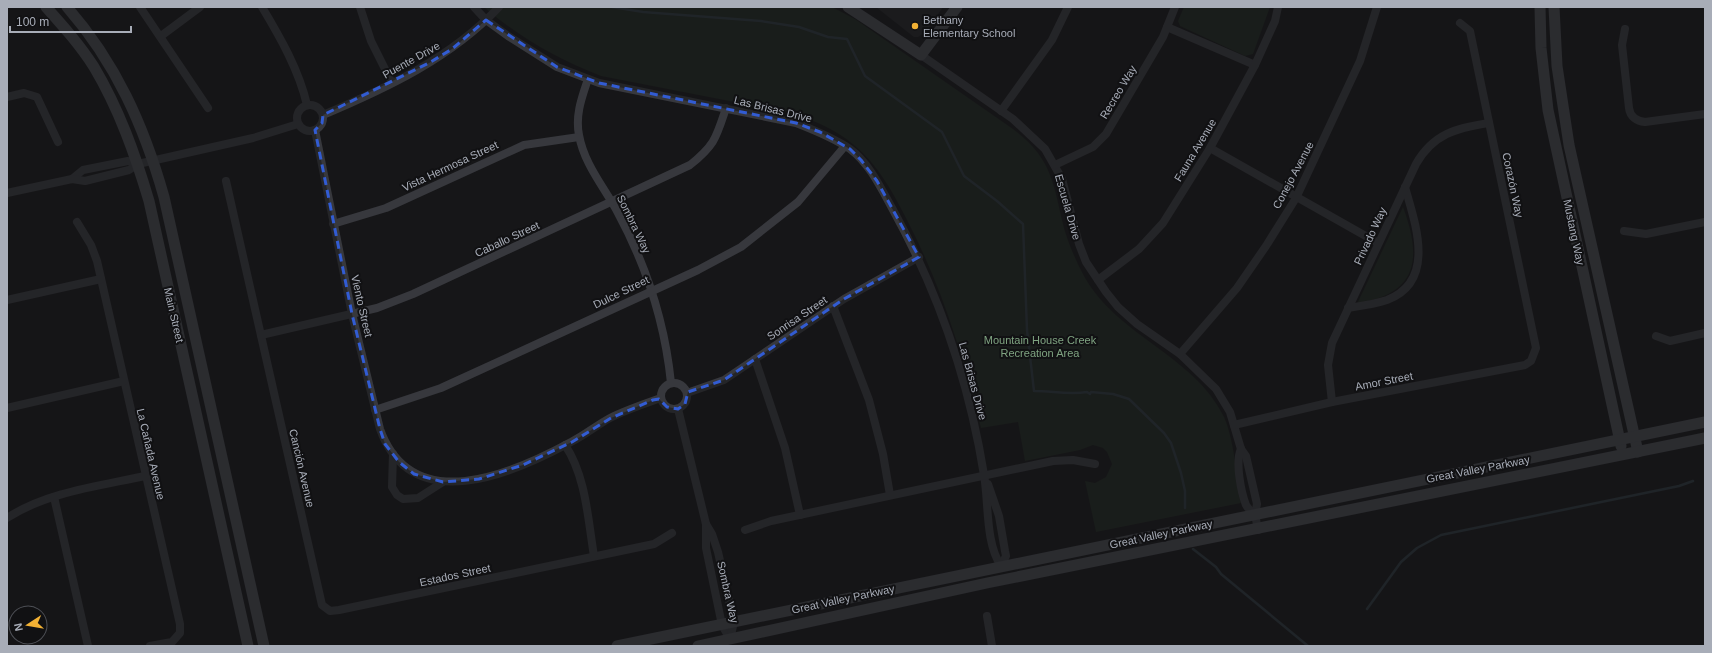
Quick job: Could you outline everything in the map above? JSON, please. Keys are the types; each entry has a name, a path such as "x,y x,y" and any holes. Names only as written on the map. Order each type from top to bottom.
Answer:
{"street":[{"name":"Main Street","path":"46,7 70,34 94,67 123,124 138,164 149,201 248,646"},
{"name":"Main Street","path":"67,7 107,58 137,117 154,160 164,197 264,646"},
{"path":"140,7 161,36 208,108"},
{"path":"161,36 200,7"},
{"path":"262,7 276,31 303,88 307,105"},
{"path":"360,7 371,41 392,83"},
{"name":"Las Brisas Drive","path":"474,7 486,20 508,36 557,67 599,83 796,123 820,132 845,146 861,160 877,181 919,257 948,330 966,389 985,476 999,516 1006,556 1001,566"},
{"name":"Puente Drive","path":"323,115 392,83 452,49 499,7"},
{"name":"Escuela Drive","path":"848,7 1002,111 1029,133 1045,149 1062,179 1078,244 1086,262 1098,280 1118,307 1137,324 1180,354 1216,390 1230,412 1240,449 1246,456 1252,479 1257,504 1255,514 1258,530"},
{"path":"921,55 957,7"},
{"path":"1002,111 1052,40 1068,7"},
{"name":"Recreo Way","path":"1055,165 1093,147 1106,134 1164,37 1175,7"},
{"name":"Fauna Avenue","path":"1098,280 1140,248 1163,223 1210,148 1255,65 1275,20 1278,7"},
{"name":"Conejo Avenue","path":"1180,354 1236,288 1266,246 1296,198 1360,61 1377,7"},
{"name":"Mustang Way","path":"1540,7 1541,48 1548,110 1623,455"},
{"name":"Mustang Way","path":"1554,7 1557,66 1569,145 1638,452"},
{"name":"Corazón Way","path":"1460,23 1470,32 1536,348 1534,355"},
{"path":"1168,27 1255,65"},
{"path":"1625,29 1622,44 1629,108 1632,117 1639,121 1645,122 1705,114"},
{"name":"Sombra Way","path":"588,79 578,113 579,138 585,156 632,242 663,331 670,383"},
{"path":"7,97 24,93 37,97 58,142"},
{"path":"307,105 317,107 323,115 321,126 315,130 307,131 298,124 298,112 307,105"},
{"name":"Caballo Street","path":"261,335 377,308 413,294 612,203 690,165 705,154 714,140 726,108"},
{"name":"Privado Way","path":"1332,402 1328,356 1378,243 1421,155 1430,144 1449,132 1461,128 1489,123"},
{"path":"7,193 72,179 85,181 129,170 138,164 253,138 298,124"},
{"name":"Viento Street","path":"315,130 352,314 375,410 385,444 398,462 414,474 443,482"},
{"name":"Vista Hermosa Street","path":"333,224 359,218 386,208 524,145 579,138"},
{"name":"Dulce Street","path":"375,410 441,388 698,270 741,247 774,223 798,202 845,146"},
{"path":"1210,148 1378,243"},
{"name":"Canción Avenue","path":"226,181 322,605"},
{"path":"1348,308 1391,298 1403,291 1415,274 1419,242 1405,187"},
{"name":"La Cañada Avenue","path":"77,222 91,245 101,279 180,624 180,633 172,642 150,646"},
{"path":"1624,231 1646,234 1705,222"},
{"name":"Sonrisa Street","path":"687,393 724,380 833,306 919,257"},
{"path":"7,300 101,279"},
{"path":"833,306 869,400 890,495"},
{"path":"1656,336 1670,341 1705,333"},
{"name":"Amor Street","path":"1234,425 1332,402 1525,365 1531,361 1534,355"},
{"path":"755,359 785,448 800,515"},
{"path":"7,408 124,381"},
{"path":"670,383 682,385 687,393 685,404 678,408 667,407 661,398 663,388 670,383"},
{"path":"393,454 392,487 397,495 403,499 418,498 443,482 479,479 523,465 565,445 611,418 661,398"},
{"name":"Sombra Way","path":"678,408 706,524 706,548 722,625 730,639"},
{"name":"Great Valley Parkway","path":"617,646 1705,422"},
{"name":"Great Valley Parkway","path":"698,646 987,583 1258,530 1705,438"},
{"path":"565,445 576,466 594,556"},
{"path":"745,530 771,521 1054,461 1073,460 1095,464"},
{"path":"7,518 27,507 54,497 145,476"},
{"path":"54,497 88,646"},
{"name":"Sombra Way","path":"706,524 712,534 718,552 734,622 730,639"},
{"name":"Estados Street","path":"322,605 330,611 340,610 654,544 672,533"},
{"path":"987,583 998,572 1001,566"},
{"path":"987,616 992,646"}],"highlighted area":[{"path":"486,20 557,67 599,83 796,123 820,132 850,149 861,160 877,181 919,257 844,299 724,380 688,392 685,404 678,409 667,407 659,399 653,400 611,418 572,442 523,465 479,479 443,482 414,474 399,462 385,444 380,429 352,314 315,130 322,123 323,115 429,63 452,49"}],"shaded area":[{"name":"Bethany Elementary School","path":"876,7 943,7 925,33 918,37 914,37"}],"green space":[{"name":"Mountain House Creek Recreation Area","path":"484,7 832,7 855,19 1013,129 1036,151 1044,162 1054,185 1064,228 1073,253 1084,276 1098,297 1135,331 1194,377 1211,396 1224,417 1233,448 1241,503 1096,532 1085,481 1095,483 1106,477 1112,464 1107,452 1103,448 1093,445 1080,450 1025,461 1018,422 981,428 959,347 919,243 890,188 870,161 854,145 822,125 786,112 601,76 554,55 540,47 511,28"},
{"path":"1184,7 1270,7 1253,54 1245,56 1180,26 1178,21"},
{"path":"1403,207 1411,232 1413,245 1411,269 1406,280 1397,289 1381,297 1357,304"}],"waterway":[{"path":"612,7 643,12 761,21 799,27 828,37 847,39 865,76 942,132 964,176 997,201 1023,224 1027,330 1034,391 1067,393 1087,392 1090,394 1091,392 1113,394 1129,399 1164,433 1171,443 1185,491 1185,508"},
{"path":"1367,609 1401,562 1417,548 1441,535 1679,486 1693,481"},
{"path":"1193,549 1308,646"}],"place":[{"name":"Bethany Elementary School","path":"915,26"}]}
